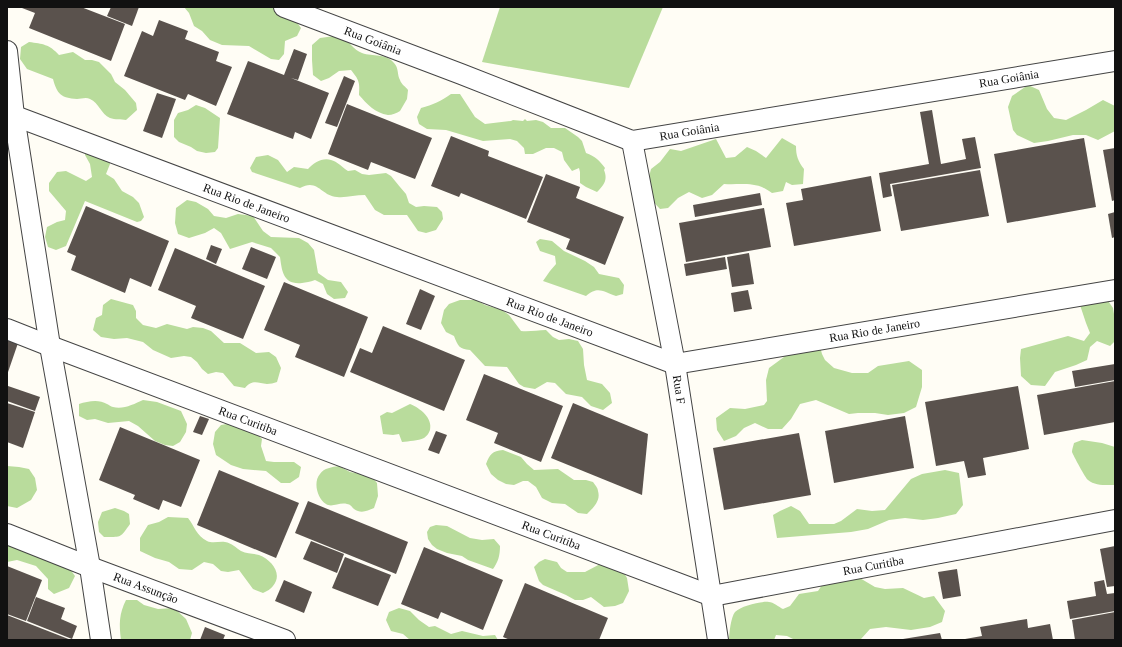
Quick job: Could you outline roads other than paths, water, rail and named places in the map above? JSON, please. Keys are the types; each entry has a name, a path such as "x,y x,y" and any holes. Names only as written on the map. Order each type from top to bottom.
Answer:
{"street":[{"name":"Rua Goiânia","path":"284,7 632,141 1115,61"},
{"path":"7,51 11,114 50,346 90,567 101,640"},
{"name":"Rua Rio de Janeiro","path":"11,114 675,364 1115,290"},
{"name":"Rua F","path":"632,141 675,364 718,640"},
{"name":"Rua Curitiba","path":"7,329 712,596 1115,520"},
{"name":"Rua Assunção","path":"7,534 90,567 285,640"}]}
